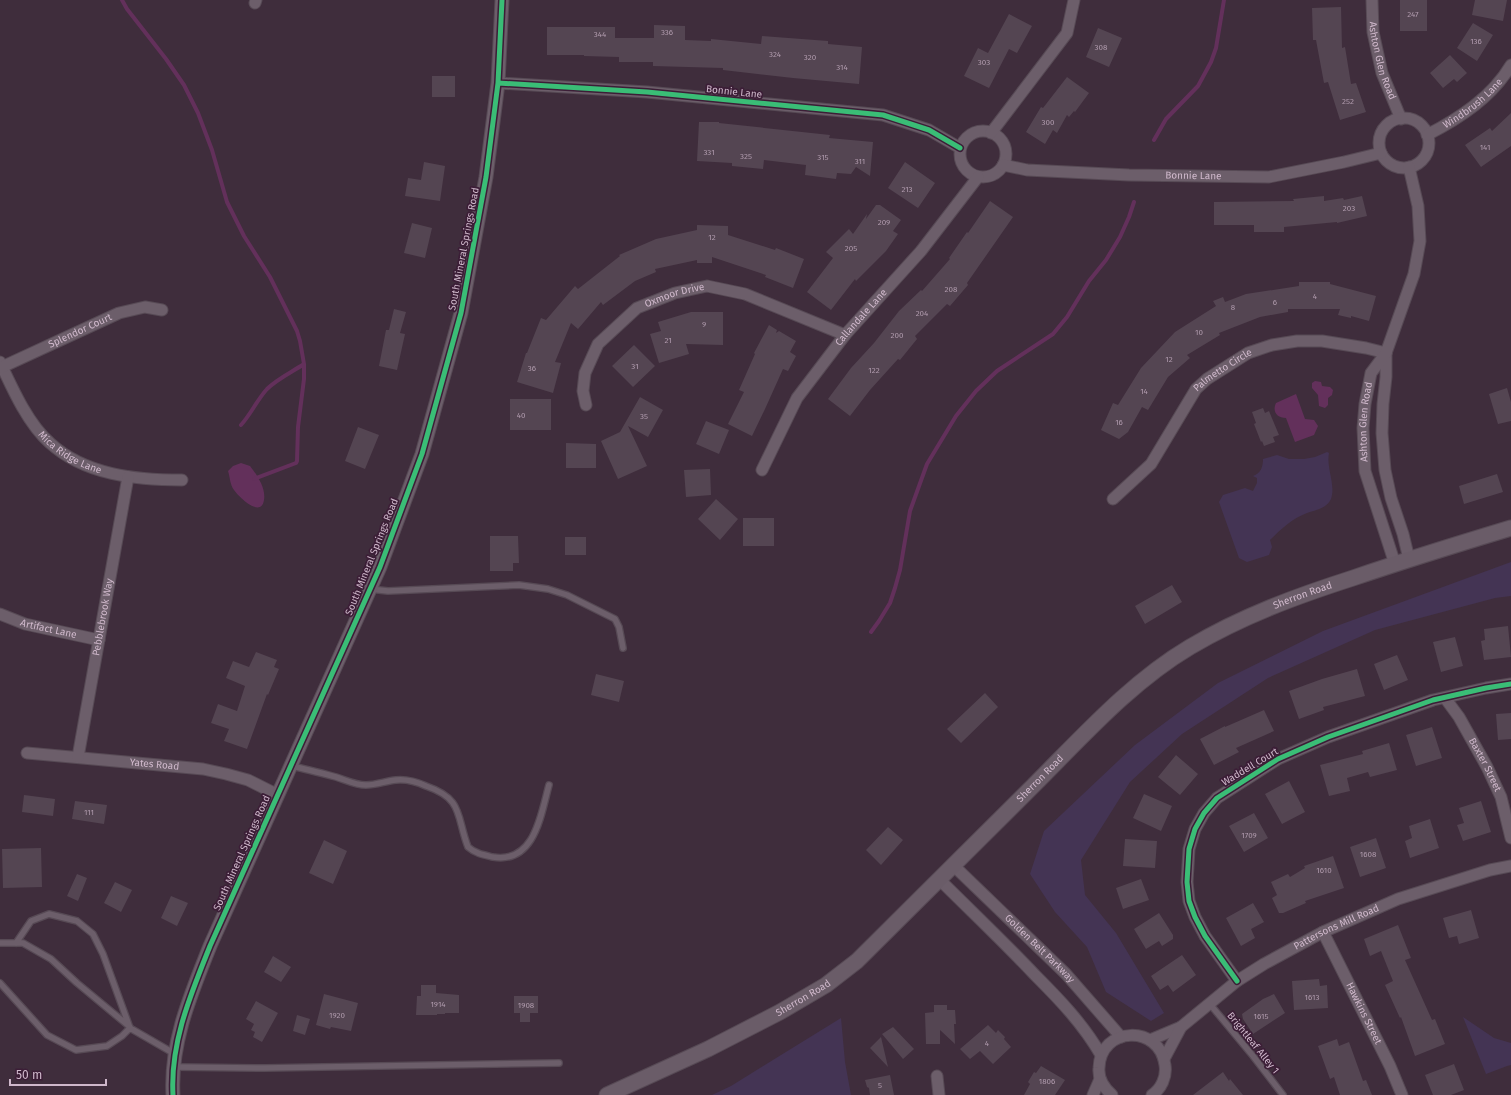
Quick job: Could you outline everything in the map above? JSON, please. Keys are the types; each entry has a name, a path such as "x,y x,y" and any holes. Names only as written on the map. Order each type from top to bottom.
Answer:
{"main road":[{"name":"Sherron Road","path":"607,1095 708,1049 780,1012 826,985 857,961 1103,716 1149,676 1189,647 1256,612 1302,595 1511,528"}],"street":[{"name":"South Mineral Springs Road","path":"173,1095 174,1060 181,1024 195,982 370,589 394,531 422,454 461,312 468,280 488,164 498,82 502,0"},
{"path":"991,133 1067,33 1074,0"},
{"name":"Ashton Glen Road","path":"1372,0 1372,32 1382,73 1401,119"},
{"name":"Windbrush Lane","path":"1427,135 1455,120 1479,102 1506,73 1511,64"},
{"name":"Bonnie Lane","path":"498,82 647,92 883,115 929,130 960,148"},
{"path":"1408,119 1416,122 1423,127 1427,135 1428,151 1424,158 1417,164 1401,168 1392,165 1385,160 1381,153 1379,141 1381,133 1386,126 1393,121 1408,119"},
{"path":"983,131 991,133 1003,142 1006,158 999,171 993,175 978,177 971,174 961,163 960,148 969,136 976,132 983,131"},
{"name":"Bonnie Lane","path":"1003,165 1027,170 1130,175 1269,177 1381,153"},
{"name":"Ashton Glen Road","path":"1402,562 1365,471 1364,451 1365,404 1371,372 1386,353 1414,274 1420,241 1418,206 1409,167"},
{"name":"Callandale Lane","path":"762,470 797,398 845,335 921,251 978,177"},
{"name":"Oxmoor Drive","path":"586,404 583,391 585,373 598,344 637,308 675,293 707,286 745,294 845,335"},
{"name":"Splendor Court","path":"1,364 119,313 145,307 162,310"},
{"name":"Palmetto Circle","path":"1114,499 1151,464 1196,389 1207,379 1248,353 1272,344 1297,341 1322,341 1386,353"},
{"name":"Ashton Glen Road","path":"1386,353 1386,377 1382,432 1385,470 1391,498 1402,534 1402,562"},
{"name":"Mica Ridge Lane","path":"1,364 28,416 49,442 68,457 93,467 128,477 155,480 182,480"},
{"name":"Pebblebrook Way","path":"78,757 128,477"},
{"name":"Artifact Lane","path":"0,614 25,624 99,640"},
{"name":"Waddell Court","path":"1237,981 1205,936 1195,917 1190,901 1187,882 1189,849 1195,829 1204,813 1217,798 1278,759 1328,737 1433,700 1511,684"},
{"name":"Baxter Street","path":"1445,698 1459,717 1487,767 1501,796 1511,838"},
{"name":"Yates Road","path":"27,753 211,771 248,780 278,795"},
{"name":"Golden Belt Parkway","path":"954,866 1066,974 1121,1037"},
{"name":"Pattersons Mill Road","path":"1150,1040 1181,1027 1237,981 1264,964 1323,932 1398,899 1490,870 1511,866"},
{"name":"Golden Belt Parkway","path":"940,880 1070,1011 1090,1036 1101,1055"},
{"name":"Hawkins Street","path":"1323,932 1390,1066 1402,1095"},
{"name":"Pattersons Mill Road","path":"1164,1058 1181,1027"},
{"path":"1112,1095 1104,1088 1100,1079 1099,1067 1101,1055 1106,1047 1113,1041 1121,1037 1136,1036 1150,1040 1161,1051 1164,1058 1166,1068 1163,1091 1152,1095"},
{"path":"937,1076 939,1095"},
{"path":"1093,1095 1100,1079"}],"lane":[{"path":"370,589 388,591 520,585 548,588 567,595 615,619 619,627 623,648"},
{"path":"291,766 312,770 354,783 366,785 404,780 436,789 452,800 460,816 468,847 481,855 497,857 515,855 524,850 529,844 534,835 549,785"},
{"path":"16,943 31,921 49,914 77,921 93,934 103,954 130,1028"},
{"path":"0,943 23,943 51,959 130,1028 174,1060 265,1068 559,1063"},
{"path":"0,983 47,1035 76,1050 106,1046 122,1036 130,1028"},
{"name":"Brightleaf Alley 1","path":"1209,1003 1283,1095"}],"shaded area":[{"path":"1315,381 1321,382 1322,386 1330,387 1333,390 1332,395 1328,398 1328,405 1325,408 1319,406 1318,395 1312,388 1312,383"},
{"path":"1296,394 1305,419 1314,420 1318,426 1314,435 1295,442 1286,418 1280,417 1276,414 1275,406 1276,403"},
{"path":"1327,452 1329,453 1328,459 1332,493 1331,499 1327,505 1297,518 1283,528 1270,540 1272,547 1269,555 1247,562 1239,558 1219,502 1223,495 1245,488 1253,491 1257,483 1257,478 1253,476 1261,469 1263,459 1277,455 1289,459 1304,459 1315,457"},
{"path":"241,463 250,466 262,486 264,491 264,500 262,505 259,507 254,507 244,501 236,493 232,486 228,471 233,466"},
{"path":"1511,562 1511,596 1495,598 1375,630 1268,678 1182,734 1130,782 1081,860 1085,895 1116,933 1164,1013 1151,1021 1106,992 1087,947 1055,912 1030,874 1044,831 1135,745 1218,683 1323,631"},
{"path":"1463,1017 1494,1038 1511,1043 1511,1065 1486,1074"},
{"path":"841,1018 845,1062 851,1095 712,1095 731,1086"}],"building":[{"path":"1400,0 1427,0 1427,31 1400,31"},
{"path":"1475,0 1507,0 1503,21 1472,15"},
{"path":"1341,7 1342,48 1345,47 1351,84 1356,83 1366,112 1340,120 1328,82 1324,83 1316,40 1313,40 1312,8"},
{"path":"1009,14 1032,26 1017,53 1009,49 989,88 964,76 978,48 988,53"},
{"path":"1473,23 1493,35 1477,61 1457,48"},
{"path":"654,25 685,26 685,40 711,41 711,39 761,44 762,36 828,41 828,44 862,47 859,84 723,70 723,68 653,66 653,62 619,62 619,57 547,55 547,27 615,27 615,38 654,38"},
{"path":"1098,28 1122,38 1109,67 1086,57"},
{"path":"1450,55 1467,73 1457,82 1454,79 1443,88 1430,73"},
{"path":"432,76 455,76 455,97 432,97"},
{"path":"1067,77 1089,93 1075,112 1074,111 1069,117 1067,115 1057,133 1053,130 1045,144 1026,132 1041,107 1043,108"},
{"path":"1511,113 1511,146 1481,167 1465,145 1490,128 1492,131"},
{"path":"699,122 719,122 830,135 829,138 873,142 870,176 856,167 851,174 837,173 836,179 805,175 806,165 764,160 763,169 732,166 732,163 697,161"},
{"path":"424,162 445,166 440,201 405,196 408,178 421,180"},
{"path":"905,162 935,183 918,208 888,188"},
{"path":"1324,196 1324,201 1343,198 1344,200 1362,196 1367,216 1337,223 1284,227 1284,232 1254,232 1254,225 1214,225 1214,202 1294,201 1293,199"},
{"path":"990,201 1013,217 967,283 968,285 950,306 947,304 915,336 917,339 900,360 898,359 870,390 850,416 828,399 851,368 874,343 899,311 921,290 922,291 950,259 949,258"},
{"path":"876,205 880,205 901,220 893,231 898,234 886,251 856,281 855,279 831,310 807,292 833,258 826,252 849,229 853,234 867,214 866,219"},
{"path":"412,223 432,228 425,258 404,253"},
{"path":"697,225 728,226 728,235 775,250 776,248 804,259 793,288 765,277 766,275 712,257 712,263 697,263 697,260 655,269 656,272 635,281 603,305 601,302 578,329 571,323 555,362 561,363 553,393 517,382 526,353 541,318 546,320 575,286 578,289 620,256 619,255 656,239 697,230"},
{"path":"1299,282 1330,282 1330,284 1376,296 1369,321 1351,316 1351,318 1338,315 1340,309 1288,309 1288,312 1260,317 1219,333 1220,335 1187,355 1190,358 1168,377 1148,410 1142,407 1128,432 1119,439 1101,430 1113,403 1118,405 1141,368 1175,332 1216,306 1213,301 1223,297 1225,302 1246,294 1299,286"},
{"path":"394,309 406,312 400,333 405,334 397,370 379,366 386,330 389,330"},
{"path":"691,312 723,312 723,345 686,344 689,354 659,363 650,334 661,331 658,322"},
{"path":"769,325 777,330 776,333 779,331 796,341 790,352 796,356 788,371 783,369 752,436 728,424 744,392 739,390 755,354 754,353"},
{"path":"634,345 655,366 633,387 612,366"},
{"path":"1507,388 1511,402 1511,421 1498,424 1489,394"},
{"path":"640,397 663,410 648,437 628,426 647,466 618,479 601,441 620,432"},
{"path":"510,399 551,399 551,430 510,430"},
{"path":"1263,408 1265,413 1269,411 1279,435 1273,437 1275,442 1264,446 1254,424 1256,423 1252,412"},
{"path":"706,421 729,430 719,454 696,444"},
{"path":"358,427 379,435 365,469 345,461"},
{"path":"566,443 596,444 596,468 566,468"},
{"path":"710,469 711,495 686,497 684,470"},
{"path":"1497,474 1503,492 1464,504 1459,486"},
{"path":"716,499 738,519 720,540 698,519"},
{"path":"743,518 774,518 774,546 743,546"},
{"path":"490,536 518,536 519,563 513,563 513,571 490,571"},
{"path":"565,537 586,537 586,555 565,555"},
{"path":"1172,585 1182,602 1145,624 1135,606"},
{"path":"1508,626 1511,657 1484,660 1481,641 1485,640 1484,629"},
{"path":"1455,637 1463,666 1441,672 1433,642"},
{"path":"256,652 277,660 274,667 279,669 268,695 267,694 247,749 224,741 229,729 211,723 218,704 237,711 245,686 226,678 233,661 249,667"},
{"path":"1397,655 1408,680 1384,690 1374,664"},
{"path":"1357,669 1365,696 1323,707 1324,710 1299,719 1289,691 1322,679"},
{"path":"596,674 624,681 619,702 591,695"},
{"path":"985,693 998,707 961,743 947,729"},
{"path":"1264,710 1274,731 1236,748 1239,752 1214,765 1200,739 1225,726"},
{"path":"1511,713 1511,739 1498,740 1496,714"},
{"path":"1432,727 1442,758 1416,766 1406,735"},
{"path":"1389,743 1397,770 1370,777 1368,772 1347,778 1350,791 1329,796 1320,765 1363,754 1362,751"},
{"path":"1176,755 1198,774 1180,795 1158,777"},
{"path":"1289,781 1305,812 1282,824 1265,794"},
{"path":"1144,794 1172,806 1161,831 1133,818"},
{"path":"24,795 55,799 53,816 22,812"},
{"path":"75,801 107,805 104,824 72,819"},
{"path":"1481,801 1491,832 1463,841 1457,825 1464,823 1459,808"},
{"path":"1254,813 1268,838 1244,852 1229,826"},
{"path":"1430,819 1439,848 1410,858 1405,841 1412,838 1409,826"},
{"path":"888,827 903,840 881,865 866,850"},
{"path":"1376,838 1386,868 1360,877 1350,847"},
{"path":"1125,839 1157,841 1155,868 1123,866"},
{"path":"324,840 347,851 333,884 309,873"},
{"path":"41,848 42,887 3,888 2,849"},
{"path":"1333,856 1344,888 1305,901 1306,903 1283,913 1279,913 1272,898 1277,895 1271,882 1288,874 1290,877 1305,868 1304,866"},
{"path":"77,874 87,878 78,901 67,896"},
{"path":"1141,879 1149,900 1123,909 1116,888"},
{"path":"115,882 132,890 121,912 104,903"},
{"path":"171,896 188,903 177,926 161,918"},
{"path":"1253,903 1264,922 1251,929 1255,938 1241,946 1226,918"},
{"path":"1471,910 1479,938 1459,944 1457,936 1449,938 1443,918"},
{"path":"1159,913 1173,935 1173,939 1162,946 1159,941 1146,949 1134,929"},
{"path":"1398,925 1411,958 1405,960 1432,1020 1435,1019 1445,1044 1415,1056 1401,1017 1400,1018 1385,985 1393,981 1381,951 1370,956 1364,939"},
{"path":"1182,955 1196,975 1173,992 1168,985 1160,990 1151,976"},
{"path":"273,956 291,967 281,982 264,972"},
{"path":"1319,979 1320,986 1327,985 1328,1008 1294,1010 1292,981"},
{"path":"421,985 436,985 436,993 459,995 459,1013 416,1015 417,996 421,996"},
{"path":"324,994 358,1003 351,1031 331,1027 330,1029 316,1025"},
{"path":"1274,994 1285,1013 1253,1034 1243,1019 1242,1014 1263,999"},
{"path":"514,996 538,996 538,1013 530,1013 530,1022 520,1022 520,1013 514,1013"},
{"path":"256,1001 278,1013 262,1042 253,1037 255,1032 251,1030 254,1024 246,1019"},
{"path":"934,1005 947,1005 947,1010 955,1010 955,1044 940,1030 940,1044 926,1044 925,1013 934,1012"},
{"path":"297,1015 310,1019 305,1035 293,1031"},
{"path":"988,1025 996,1033 998,1030 1005,1037 1004,1039 1011,1047 993,1064 980,1051 970,1059 960,1049"},
{"path":"893,1027 914,1049 903,1059 882,1034"},
{"path":"881,1037 888,1067 870,1048"},
{"path":"1337,1039 1339,1046 1349,1042 1363,1081 1366,1080 1372,1095 1340,1095 1334,1077 1330,1079 1318,1046"},
{"path":"1454,1064 1464,1090 1451,1095 1433,1095 1425,1075"},
{"path":"1041,1066 1065,1080 1055,1095 1024,1095 1030,1084 1028,1082 1034,1072 1036,1073"},
{"path":"1223,1072 1229,1081 1230,1079 1243,1095 1193,1095"},
{"path":"890,1075 894,1095 870,1095 869,1088 867,1087 865,1080"}],"waterway":[{"path":"122,0 127,9 184,85 198,113 212,150 227,202 244,236 270,277 297,331 300,341 304,364 304,379 298,427 297,461 296,463 254,479"},
{"path":"1154,140 1166,119 1198,86 1211,62 1216,48 1224,0"},
{"path":"871,632 890,603 900,570 910,511 927,464 956,416 976,391 997,371 1053,334 1067,317 1089,281 1106,260 1120,237 1134,202"},
{"path":"241,425 271,385 304,364"}],"cycle path":[{"path":"173,1095 173,1075 178,1037 189,1000 210,946 380,567 422,454 461,313 486,177 498,83 502,0"},
{"path":"498,83 647,92 883,115 929,130 960,148"},
{"path":"1237,981 1205,936 1189,901 1187,882 1189,849 1195,829 1204,813 1217,798 1278,759 1328,737 1433,700 1511,684"}]}
